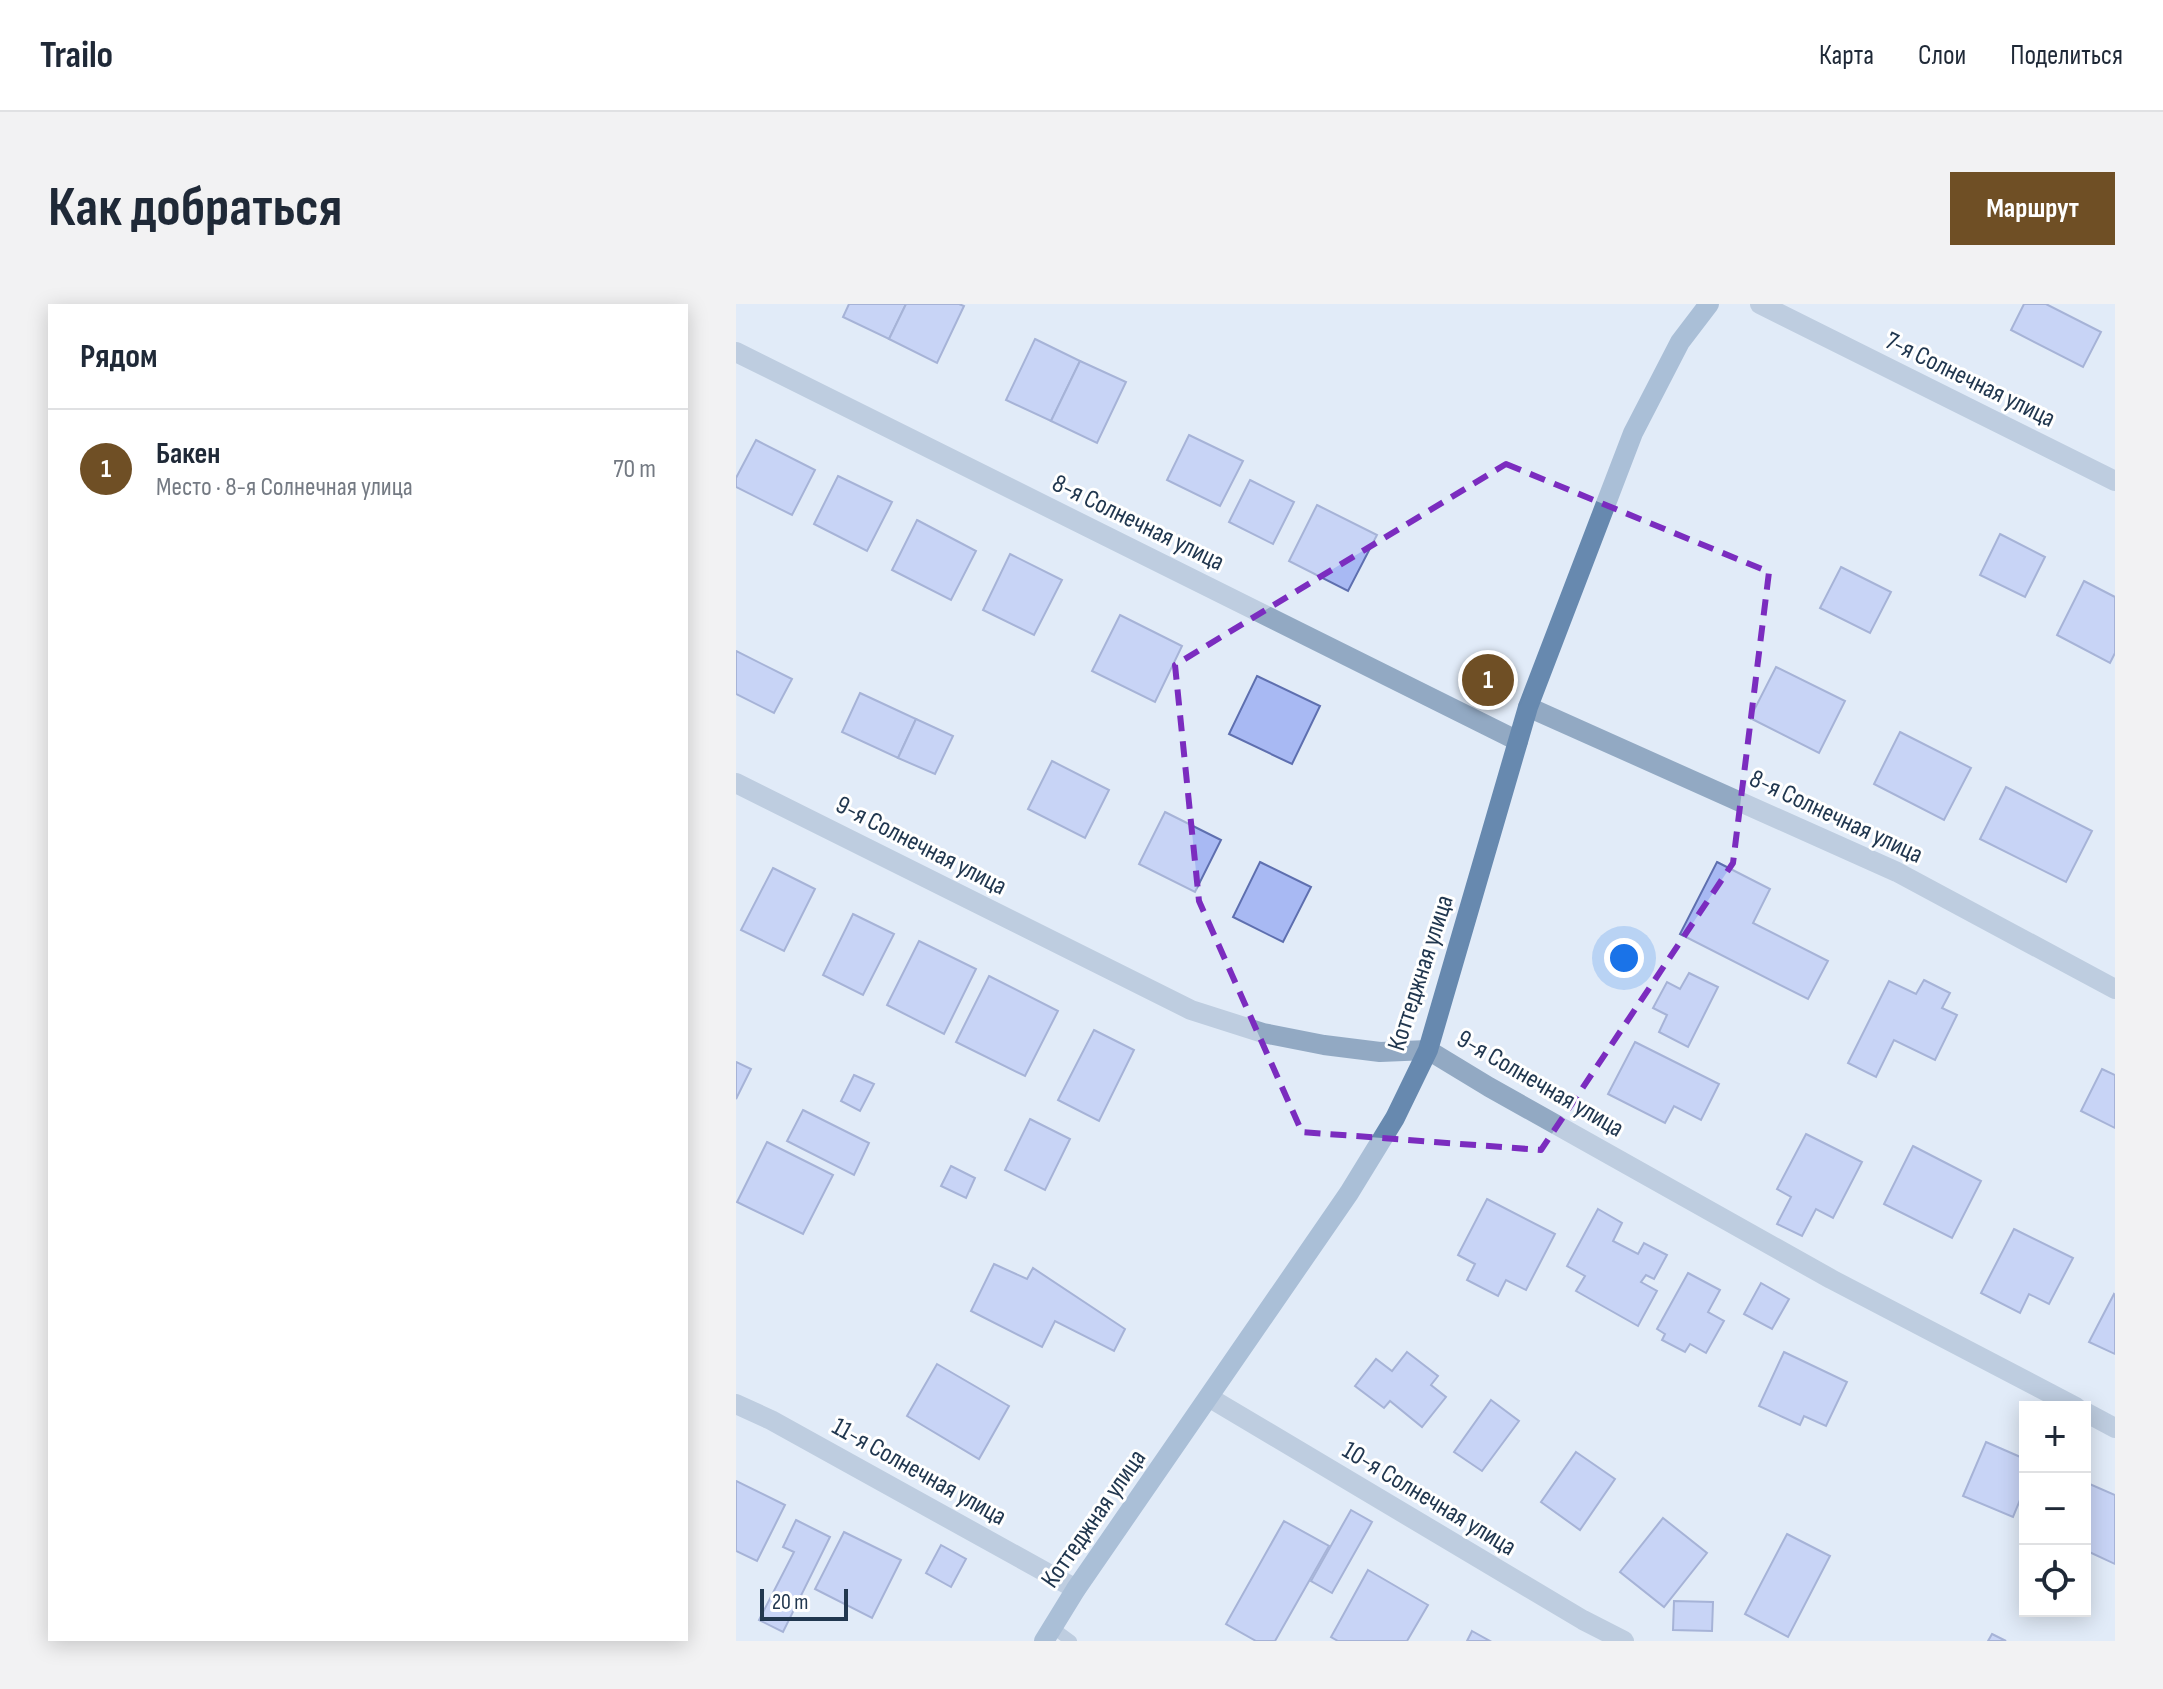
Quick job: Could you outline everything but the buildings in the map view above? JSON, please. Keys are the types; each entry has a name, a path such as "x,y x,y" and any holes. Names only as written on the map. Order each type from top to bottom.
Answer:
{"street":[{"name":"Коттеджная улица","path":"1048,1634 1349,1193 1395,1118 1428,1050 1528,707 1633,433 1680,342 1709,304"},
{"name":"7-я Солнечная улица","path":"1760,304 2115,481"},
{"name":"8-я Солнечная улица","path":"736,352 1518,741"},
{"name":"8-я Солнечная улица","path":"1528,707 1897,872 2115,989"},
{"name":"9-я Солнечная улица","path":"736,783 1191,1010 1263,1033 1324,1045 1380,1052 1428,1050 1831,1279 2065,1401"},
{"name":"10-я Солнечная улица","path":"1210,1398 1624,1641"},
{"name":"11-я Солнечная улица","path":"736,1404 771,1420 1076,1589"},
{"path":"2091,1415 2115,1428"}],"lane":[{"path":"1048,1634 1071,1641"}],"highlighted area":[{"path":"1506,464 1769,572 1733,863 1541,1150 1302,1132 1199,901 1175,665"}],"place":[{"name":"Бакен","path":"1488,680"}]}
